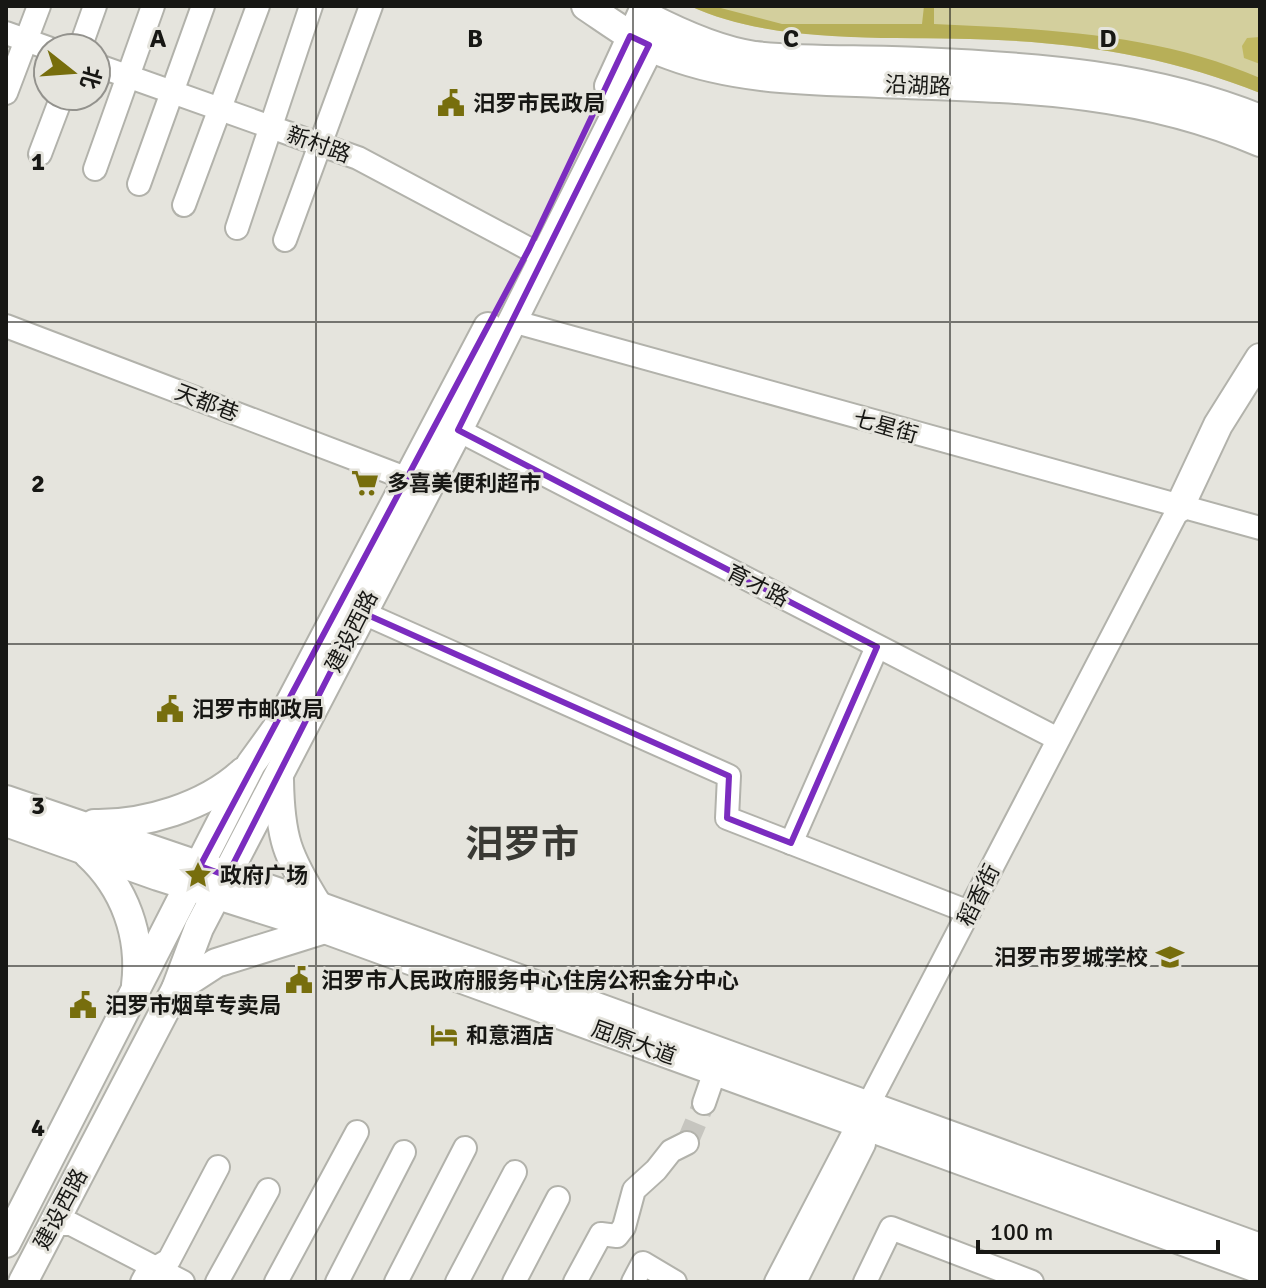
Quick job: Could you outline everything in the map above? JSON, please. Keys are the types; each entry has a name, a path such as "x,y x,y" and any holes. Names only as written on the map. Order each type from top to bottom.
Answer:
{"main road":[{"name":"沿湖路","path":"586,6 708,43 747,65 1113,97 1185,116 1260,142"},
{"name":"建设西路","path":"6,1243 251,764 277,728 529,249 642,25"},
{"name":"建设西路","path":"23,1282 176,989 199,928 512,321 642,25"},
{"name":"沿湖路","path":"747,65 923,62 1092,74 1159,86 1260,119"},
{"path":"1184,509 1218,425 1260,358"},
{"path":"1184,509 1260,388"},
{"path":"135,994 139,958 128,914 114,881 78,837 146,819 213,795 251,764"},
{"path":"176,989 216,963 322,918 297,871 280,827 279,778"},
{"name":"屈原大道","path":"6,800 78,837"},
{"name":"屈原大道","path":"6,822 78,837 222,884 870,1116 1260,1248"},
{"name":"屈原大道","path":"322,918 715,1071 870,1116 1260,1269"}],"street":[{"path":"6,93 16,37 39,6"},
{"path":"86,32 95,6"},
{"path":"95,169 153,6"},
{"path":"139,184 203,6"},
{"path":"184,205 258,6"},
{"path":"237,228 311,6"},
{"path":"285,240 371,6"},
{"name":"新村路","path":"112,70 358,158 529,249"},
{"path":"40,154 56,112"},
{"name":"七星街","path":"512,321 1260,528"},
{"name":"天都巷","path":"6,326 408,479"},
{"name":"育才路","path":"458,430 1058,739"},
{"path":"795,1282 870,1116 1184,509"},
{"name":"稻香街","path":"776,1282 870,1116 969,912 1058,739 1184,509"},
{"path":"361,612 729,776 727,818 969,912"},
{"path":"791,843 877,647"},
{"path":"704,1103 715,1071"},
{"path":"276,1282 357,1132"},
{"path":"575,1282 601,1234 617,1236 624,1227 634,1190 671,1151 687,1143"},
{"path":"396,1282 465,1148"},
{"path":"337,1282 404,1152"},
{"path":"148,1275 169,1260 218,1167"},
{"path":"457,1282 515,1172"},
{"path":"217,1282 268,1190"},
{"path":"514,1282 558,1198"},
{"path":"52,1224 71,1224 148,1275 183,1282"},
{"path":"865,1282 891,1228 1032,1282"},
{"path":"633,1282 643,1263 675,1282"}],"highlighted area":[{"path":"630,36 649,45 458,430 877,647 791,843 727,818 729,776 361,612 227,876 200,866 529,249"}],"shaded area":[{"path":"690,6 1260,6 1260,93 1196,71 1131,55 1065,45 998,40 801,33 725,19"},
{"path":"690,6 713,6 782,24 922,24 924,6 934,6 934,24 1058,31 1141,42 1181,51 1260,78 1260,93 1196,71 1131,55 1065,45 998,40 801,33 725,19"},
{"path":"1260,37 1260,64 1244,58 1242,46 1247,38"}],"tunnel":[{"path":"687,1143 704,1103"}],"place":[{"name":"汨罗市民政局","path":"451,103"},
{"name":"多喜美便利超市","path":"365,483"},
{"name":"汨罗市邮政局","path":"170,709"},
{"name":"政府广场","path":"198,875"},
{"name":"汨罗市罗城学校","path":"1170,957"},
{"name":"汨罗市人民政府服务中心住房公积金分中心","path":"299,980"},
{"name":"汨罗市烟草专卖局","path":"83,1005"},
{"name":"和意酒店","path":"444,1035"}],"district":[{"name":"汨罗市","path":"522,844"}]}
